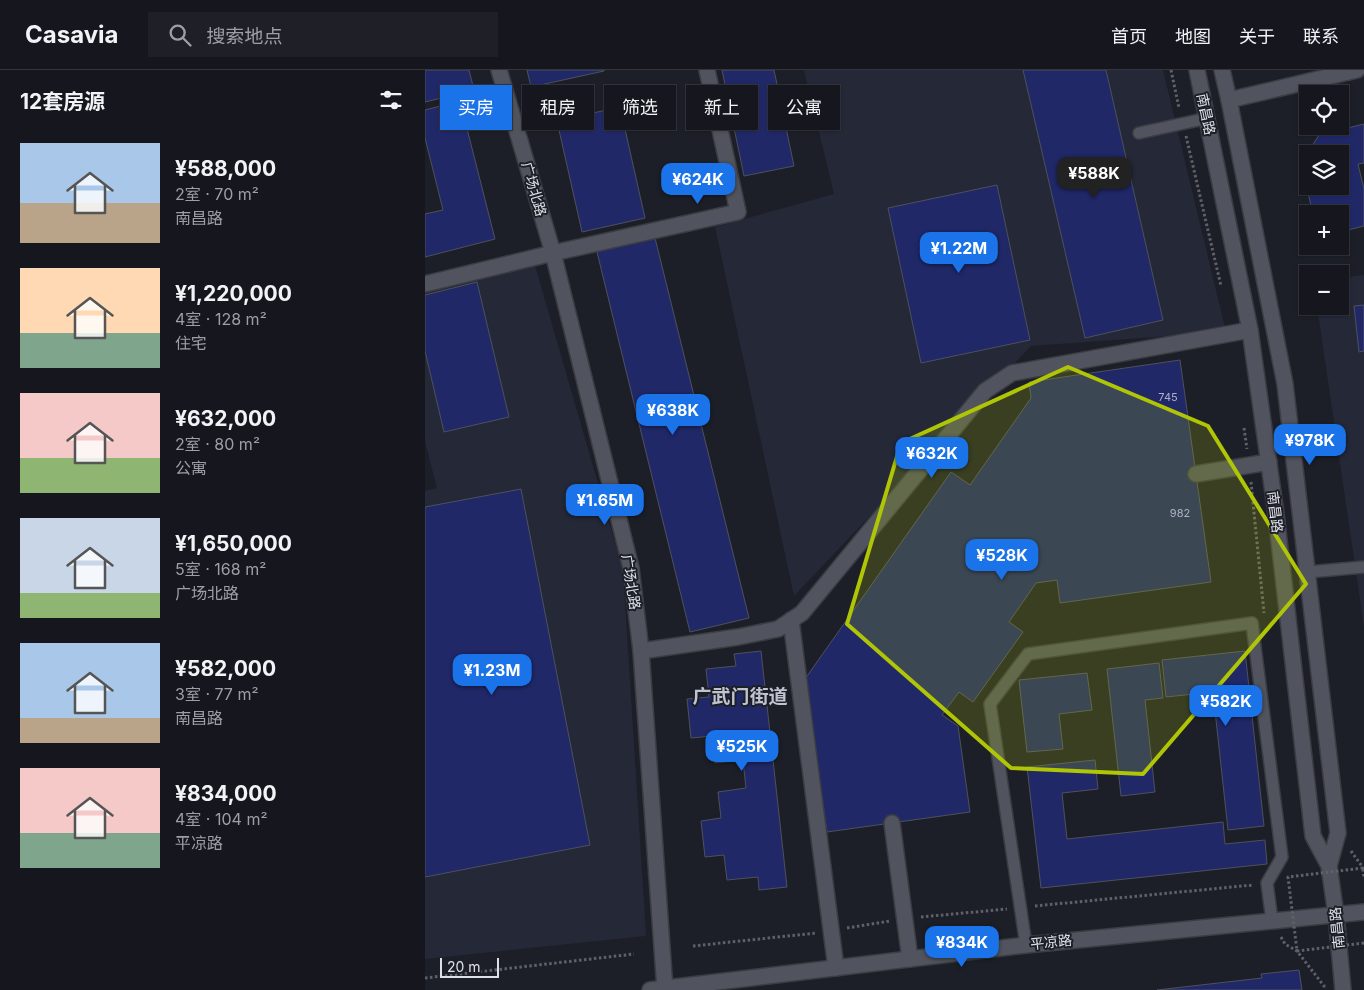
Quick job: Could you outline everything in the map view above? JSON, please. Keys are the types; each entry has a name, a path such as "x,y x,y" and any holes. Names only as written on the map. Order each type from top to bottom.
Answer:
{"street":[{"name":"广场北路","path":"499,70 553,253 631,568 641,651 660,990"},
{"path":"425,284 553,253 738,212 707,70"},
{"name":"南昌路","path":"1197,70 1250,330 1269,462 1313,836 1329,866 1343,987"},
{"name":"南昌路","path":"1222,70 1285,384 1337,833 1329,866"},
{"path":"1229,100 1357,70"},
{"path":"641,651 738,638 778,629 802,613 985,391 1012,373 1250,330"},
{"path":"1195,474 1269,462"},
{"path":"791,620 836,968"},
{"path":"891,823 910,959"},
{"name":"平凉路","path":"660,990 1026,945 1364,912"}],"lane":[{"path":"1139,133 1208,118"},
{"path":"1307,572 1364,567"},
{"path":"1026,945 990,704 1028,654 1252,623 1282,857 1267,883 1272,921"}],"path":[{"path":"1297,951 1288,877 1363,868 1364,879"},
{"path":"1272,921 1285,944 1297,951 1324,986 1343,987"},
{"path":"1297,951 1364,943"},
{"path":"425,978 634,954"}],"highlighted area":[{"path":"1068,367 1208,426 1306,584 1143,774 1011,768 847,624 901,443"}],"shaded area":[{"path":"804,70 1163,70 1226,332 1031,346 794,596 715,227 834,194 819,130 840,130 840,85 808,85"},
{"path":"534,262 623,570 646,936 425,959 425,491 437,488 425,442 425,289"},
{"path":"1364,275 1364,627 1318,315 1349,315 1349,277"}],"building":[{"path":"425,70 469,70 473,85 440,85 440,98 425,102"},
{"path":"527,70 604,70 540,85 531,85"},
{"path":"722,70 774,70 777,85 768,85 768,130 786,130 794,166 744,176 734,130 758,130 758,85 725,85"},
{"path":"1023,70 1106,70 1163,320 1085,338"},
{"path":"440,106 440,130 467,130 495,239 425,257 425,214 443,210 425,138 425,110"},
{"path":"604,111 604,130 625,130 645,218 582,232 559,130 594,130 594,113"},
{"path":"1364,124 1364,163 1358,164 1364,189 1364,226 1349,230 1349,205 1311,205 1309,195 1349,195 1349,145 1313,145 1319,135 1349,135 1349,128"},
{"path":"997,185 1030,340 921,363 888,208"},
{"path":"655,238 749,618 690,632 597,252"},
{"path":"477,282 509,417 444,432 425,351 425,295"},
{"path":"1364,305 1364,351 1359,352 1354,306"},
{"path":"1180,360 1211,582 1060,603 1057,580 1036,583 1009,622 1023,632 973,702 959,692 942,715 958,726 970,812 827,832 805,679 951,472 970,485 1031,398 1029,382"},
{"path":"521,489 590,845 425,877 425,507"},
{"path":"761,651 787,887 759,890 758,877 727,880 724,855 705,857 701,821 721,818 718,792 746,788 743,760 715,763 712,736 691,738 687,699 709,697 706,669 736,666 734,654"},
{"path":"1245,651 1264,826 1228,830 1213,692 1166,697 1162,660"},
{"path":"1159,663 1163,698 1145,700 1155,792 1121,796 1107,669"},
{"path":"1087,673 1092,710 1059,714 1063,749 1027,752 1019,680"},
{"path":"1095,760 1098,789 1062,793 1067,839 1223,822 1225,844 1265,840 1267,864 1041,888 1027,767"},
{"path":"1299,970 1302,990 1157,990 1262,978 1261,974"}],"district":[{"name":"广武门街道","path":"740,696"}]}
